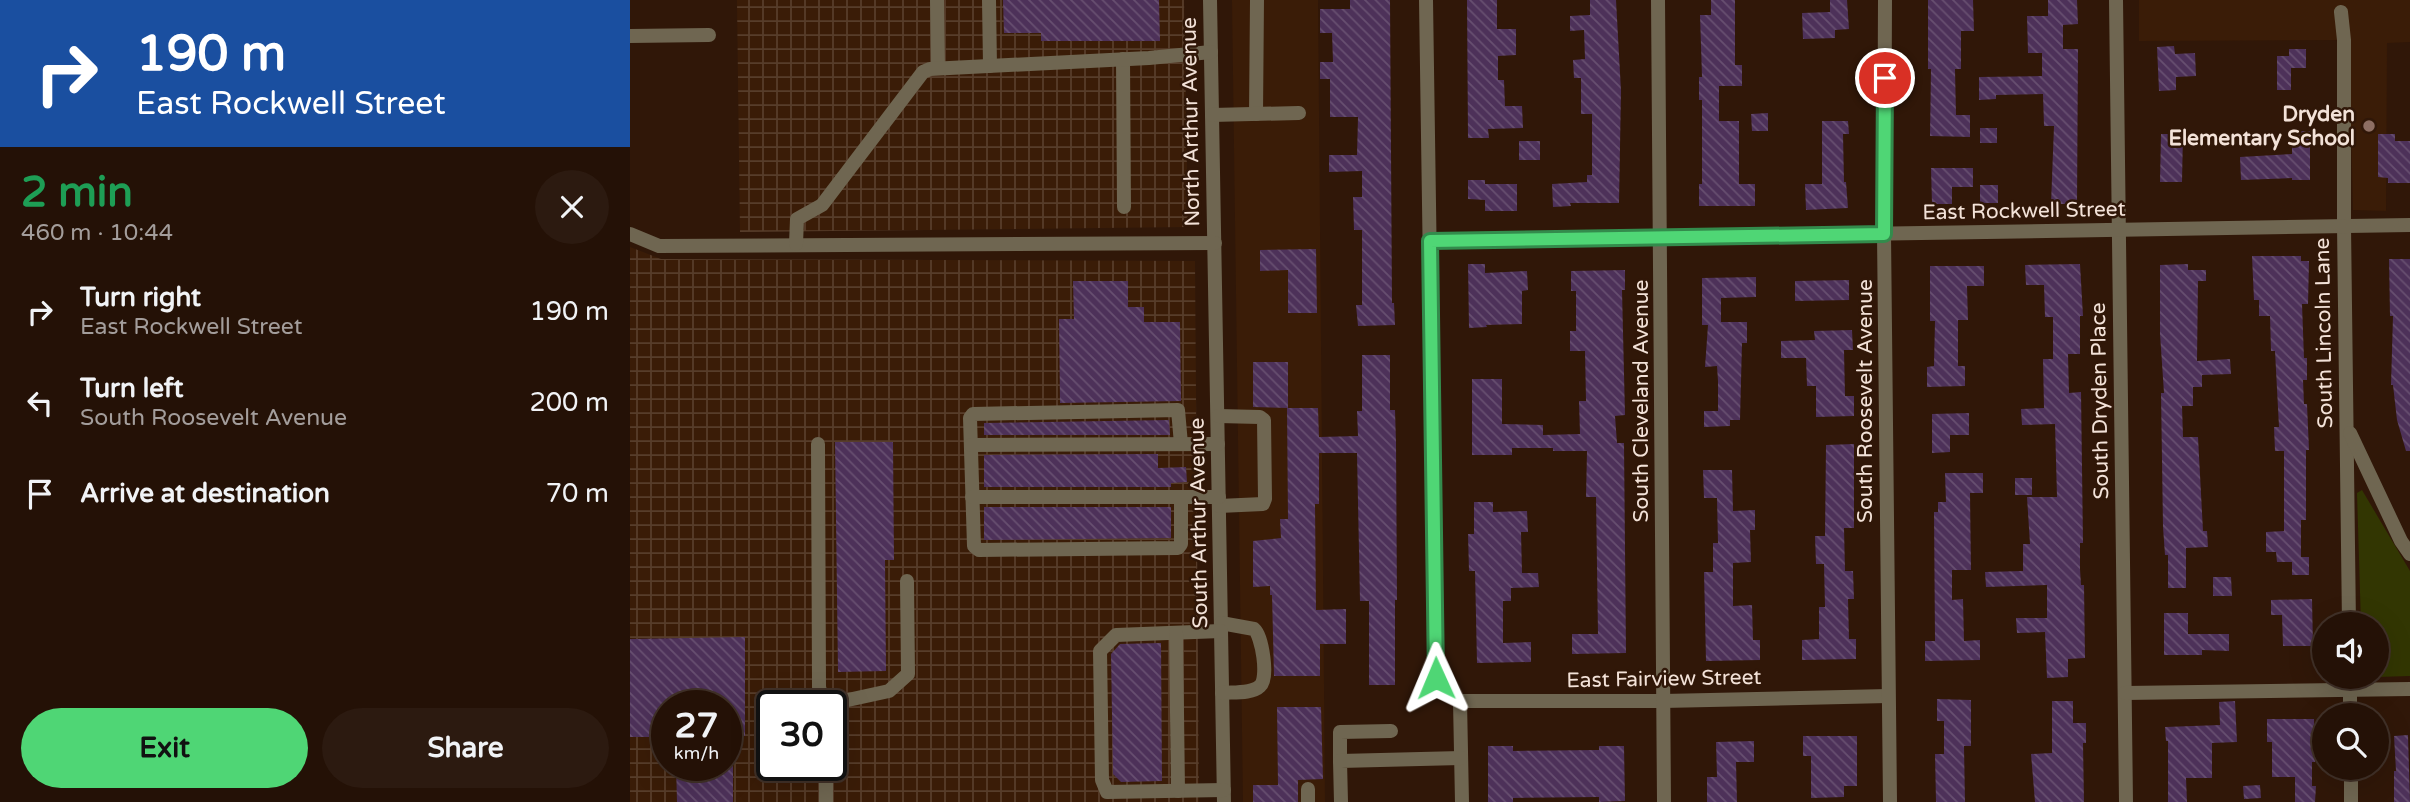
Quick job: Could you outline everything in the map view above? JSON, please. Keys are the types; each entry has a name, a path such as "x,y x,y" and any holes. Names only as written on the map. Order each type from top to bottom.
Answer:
{"street":[{"path":"937,0 938,68"},
{"path":"989,0 990,66"},
{"name":"North Arthur Avenue","path":"1210,0 1215,243"},
{"path":"1256,114 1257,0"},
{"path":"1426,0 1430,241"},
{"name":"South Cleveland Avenue","path":"1658,0 1664,802"},
{"name":"South Roosevelt Avenue","path":"1885,0 1884,234 1890,802"},
{"name":"South Dryden Place","path":"2116,0 2126,802"},
{"name":"South Lincoln Lane","path":"2341,12 2344,40 2349,612"},
{"path":"630,36 709,35"},
{"path":"796,244 797,219 822,205 923,72 938,68 1211,52"},
{"path":"1123,59 1124,207"},
{"path":"1212,115 1299,113"},
{"name":"East Rockwell Street","path":"1430,241 2410,225"},
{"path":"630,234 659,246 1215,243"},
{"name":"East Fairview Street","path":"1430,241 1436,678 1442,691 1460,701 1663,701 1888,696"},
{"name":"South Arthur Avenue","path":"1215,243 1224,796"},
{"path":"1181,444 1178,411 973,414 970,418 974,546 979,550 1178,548 1181,544 1181,497"},
{"path":"972,497 1181,497 1263,504 1264,420 1260,417 1218,416"},
{"path":"2346,425 2401,541 2410,554"},
{"path":"818,444 820,690"},
{"path":"971,445 1218,444"},
{"path":"847,700 889,691 908,674 907,581"},
{"path":"1222,693 1249,691 1260,687 1263,681 1262,641 1254,629 1221,627 1176,633 1116,635 1100,651 1102,780 1107,792 1178,791 1224,796"},
{"path":"1176,633 1178,791"},
{"path":"2125,692 2312,685"},
{"path":"2389,687 2410,689"},
{"path":"1460,701 1462,802"},
{"path":"1341,802 1340,732 1391,731"},
{"path":"1340,761 1461,758"},
{"path":"2351,780 2351,802"},
{"path":"826,781 826,802"}],"shaded area":[{"path":"737,0 1184,0 1188,227 740,232"},
{"path":"1232,0 1318,0 1325,802 1243,802"},
{"name":"Dryden Elementary School","path":"2139,0 2410,0 2410,42 2387,43 2386,211 2353,210 2349,40 2139,41"},
{"path":"630,247 661,259 1195,261 1199,802 630,802"}],"green space":[{"path":"2362,490 2410,571 2410,676 2389,677 2389,612 2361,612 2357,493"}],"building":[{"path":"1003,0 1159,0 1160,41 1041,41 1041,33 1004,33"},
{"path":"1350,0 1390,0 1392,303 1395,325 1358,326 1356,305 1362,305 1362,230 1354,230 1353,197 1362,197 1362,171 1329,172 1329,155 1357,155 1358,117 1330,117 1330,79 1320,79 1320,62 1333,62 1332,33 1320,33 1320,9 1350,9"},
{"path":"1467,0 1497,0 1497,29 1516,29 1516,55 1498,56 1498,80 1504,80 1505,106 1522,106 1523,128 1488,129 1489,138 1468,138"},
{"path":"1590,0 1616,0 1621,91 1619,203 1570,203 1571,206 1553,207 1552,184 1587,182 1587,175 1592,175 1592,114 1581,114 1581,78 1574,78 1573,60 1585,59 1584,30 1570,31 1570,16 1590,15"},
{"path":"1711,0 1735,0 1735,65 1742,65 1742,86 1719,86 1719,121 1739,121 1739,184 1755,184 1755,206 1699,206 1699,184 1702,184 1700,15 1711,15"},
{"path":"1830,0 1847,0 1849,29 1835,30 1835,38 1803,39 1802,13 1830,12"},
{"path":"1928,0 1973,0 1974,31 1961,31 1961,69 1955,69 1956,115 1970,115 1970,137 1930,136"},
{"path":"2048,0 2077,0 2078,24 2063,25 2063,49 2078,49 2077,204 2051,204 2054,126 2044,126 2043,94 1996,95 1996,99 1979,100 1979,77 2042,76 2042,53 2028,53 2027,16 2048,16"},
{"path":"2174,46 2175,54 2195,53 2196,76 2176,77 2176,90 2159,91 2157,47"},
{"path":"2289,49 2306,49 2306,68 2291,68 2291,90 2277,90 2277,56 2289,56"},
{"path":"1768,113 1768,131 1752,131 1751,114"},
{"path":"1822,121 1848,121 1849,134 1843,134 1844,182 1848,208 1806,210 1805,184 1822,184"},
{"path":"1980,128 1997,128 1997,143 1980,143"},
{"path":"2292,131 2310,131 2310,180 2241,180 2240,157 2292,154"},
{"path":"2161,134 2183,134 2182,182 2160,182"},
{"path":"2378,134 2395,134 2395,141 2410,141 2410,183 2388,183 2388,178 2378,177"},
{"path":"1519,141 1540,141 1540,160 1519,160"},
{"path":"1931,168 1973,168 1973,187 1952,187 1952,204 1932,204"},
{"path":"1468,180 1485,180 1485,184 1517,184 1517,211 1485,211 1485,200 1468,199"},
{"path":"1980,185 1998,185 1998,203 1980,203"},
{"path":"1316,249 1317,313 1288,313 1288,270 1260,271 1260,250"},
{"path":"2252,256 2301,256 2301,261 2309,261 2308,304 2302,304 2304,358 2307,358 2307,380 2303,380 2304,404 2307,404 2309,450 2306,450 2306,520 2301,520 2301,557 2309,557 2309,575 2292,575 2292,562 2277,562 2276,552 2266,552 2266,532 2284,531 2284,451 2275,451 2274,427 2279,427 2275,351 2271,351 2270,316 2259,316 2259,300 2254,300"},
{"path":"2389,259 2410,259 2410,451 2406,451 2397,420 2391,385 2393,316 2390,316"},
{"path":"1468,264 1485,264 1485,273 1527,271 1528,290 1522,291 1522,324 1469,328"},
{"path":"2080,264 2083,316 2080,316 2080,354 2068,354 2069,393 2081,392 2083,543 2080,543 2080,569 2081,585 2084,585 2085,658 2068,659 2068,677 2047,678 2045,632 2017,633 2016,618 2047,618 2047,585 1986,587 1985,572 2023,571 2023,544 2030,544 2027,497 2057,497 2055,424 2022,425 2021,409 2044,408 2043,359 2053,359 2053,317 2045,317 2044,285 2026,285 2025,265"},
{"path":"2188,264 2188,270 2206,270 2206,281 2198,281 2197,361 2230,359 2231,374 2202,375 2202,387 2193,387 2193,406 2182,406 2183,437 2198,437 2203,531 2207,531 2208,547 2186,548 2186,588 2168,588 2168,555 2165,555 2163,527 2161,393 2164,393 2160,334 2160,265"},
{"path":"1930,266 1984,266 1984,286 1967,286 1968,320 1958,320 1958,366 1965,366 1965,386 1927,387 1927,367 1934,366 1935,321 1930,321"},
{"path":"1625,270 1625,290 1622,290 1625,415 1615,416 1617,443 1624,443 1626,653 1572,654 1572,634 1598,634 1596,497 1586,497 1587,451 1512,448 1512,455 1472,455 1472,379 1502,379 1502,424 1543,425 1543,435 1580,434 1579,401 1586,401 1585,351 1570,351 1570,331 1576,331 1576,291 1571,291 1571,271"},
{"path":"1756,277 1756,297 1721,298 1721,322 1747,322 1747,343 1742,343 1740,420 1730,420 1730,426 1704,427 1704,411 1718,411 1718,381 1717,366 1705,367 1708,325 1702,325 1702,278"},
{"path":"1849,280 1849,300 1795,301 1795,281"},
{"path":"1073,281 1128,281 1128,307 1144,307 1144,322 1180,322 1181,401 1060,403 1059,319 1074,319"},
{"path":"1852,330 1853,350 1844,350 1845,396 1854,396 1854,416 1816,417 1816,386 1807,386 1806,358 1781,358 1781,341 1815,340 1814,331"},
{"path":"1362,355 1390,355 1390,410 1395,410 1396,443 1395,685 1369,685 1369,601 1360,601 1357,453 1319,453 1319,504 1315,504 1316,610 1346,609 1346,644 1320,644 1320,676 1274,676 1272,595 1270,586 1253,587 1253,541 1281,538 1280,519 1288,519 1287,408 1318,408 1319,437 1358,436 1357,411 1362,411"},
{"path":"1253,362 1288,362 1288,408 1253,407"},
{"path":"1969,413 1969,435 1950,435 1950,452 1932,453 1932,414"},
{"path":"1169,420 1170,435 984,435 984,423"},
{"path":"835,442 893,442 894,560 885,560 886,671 838,672"},
{"path":"1854,444 1854,528 1844,528 1845,571 1853,571 1854,599 1848,599 1849,639 1856,639 1856,659 1802,660 1802,640 1819,639 1819,607 1825,607 1824,564 1816,564 1815,536 1825,536 1826,445"},
{"path":"1158,454 1158,468 1186,467 1187,482 1171,483 1171,487 984,487 984,455"},
{"path":"1703,470 1732,470 1733,511 1755,510 1755,530 1750,530 1751,562 1733,563 1733,606 1752,605 1753,640 1760,640 1760,660 1706,661 1704,572 1713,572 1713,543 1718,543 1717,498 1704,498"},
{"path":"1945,473 1983,473 1983,493 1970,493 1971,570 1952,570 1952,600 1963,599 1964,641 1980,640 1980,660 1925,661 1925,641 1935,641 1934,512 1938,512 1938,502 1946,502"},
{"path":"2015,478 2032,478 2032,495 2015,495"},
{"path":"1474,502 1493,502 1493,512 1527,511 1528,532 1521,532 1522,573 1538,573 1539,587 1511,588 1511,601 1503,601 1503,643 1531,642 1531,662 1477,663 1475,571 1469,571 1468,534 1474,534"},
{"path":"984,507 1171,507 1171,538 984,540"},
{"path":"2213,577 2231,577 2232,596 2213,596"},
{"path":"2312,599 2312,646 2283,646 2282,615 2271,615 2271,600"},
{"path":"2164,613 2188,613 2188,634 2229,634 2229,651 2202,650 2202,655 2164,655"},
{"path":"745,637 745,736 742,736 742,690 651,690 651,737 630,737 630,639"},
{"path":"1161,643 1162,781 1121,782 1113,774 1111,654 1120,644"},
{"path":"1937,699 1971,700 1971,746 1964,746 1965,802 1936,802 1935,754 1944,754 1944,721 1937,721"},
{"path":"2052,701 2073,701 2073,723 2086,723 2086,743 2083,743 2084,802 2035,802 2031,754 2052,753"},
{"path":"2235,701 2237,742 2212,743 2212,778 2186,778 2187,802 2168,802 2168,741 2165,727 2220,725 2219,702"},
{"path":"1277,707 1321,707 1323,779 1298,780 1298,802 1253,802 1253,785 1278,785"},
{"path":"2267,719 2312,719 2312,786 2316,786 2315,802 2295,802 2295,777 2272,777 2272,742 2267,742"},
{"path":"2408,735 2410,802 2394,802 2394,736"},
{"path":"1803,736 1857,736 1857,786 1844,786 1844,797 1811,798 1811,756 1803,756"},
{"path":"1754,741 1754,762 1736,762 1737,802 1707,802 1707,777 1717,777 1716,742"},
{"path":"1488,746 1513,746 1513,751 1599,750 1599,746 1624,746 1625,801 1599,802 1599,797 1513,798 1513,802 1488,802"},
{"path":"676,781 733,781 733,802 677,802"},
{"path":"2260,785 2261,798 2244,799 2243,786"}],"place":[{"name":"Dryden Elementary School","path":"2369,126"}],"route":[{"path":"1436,678 1430,241 1884,234 1885,78"}]}
